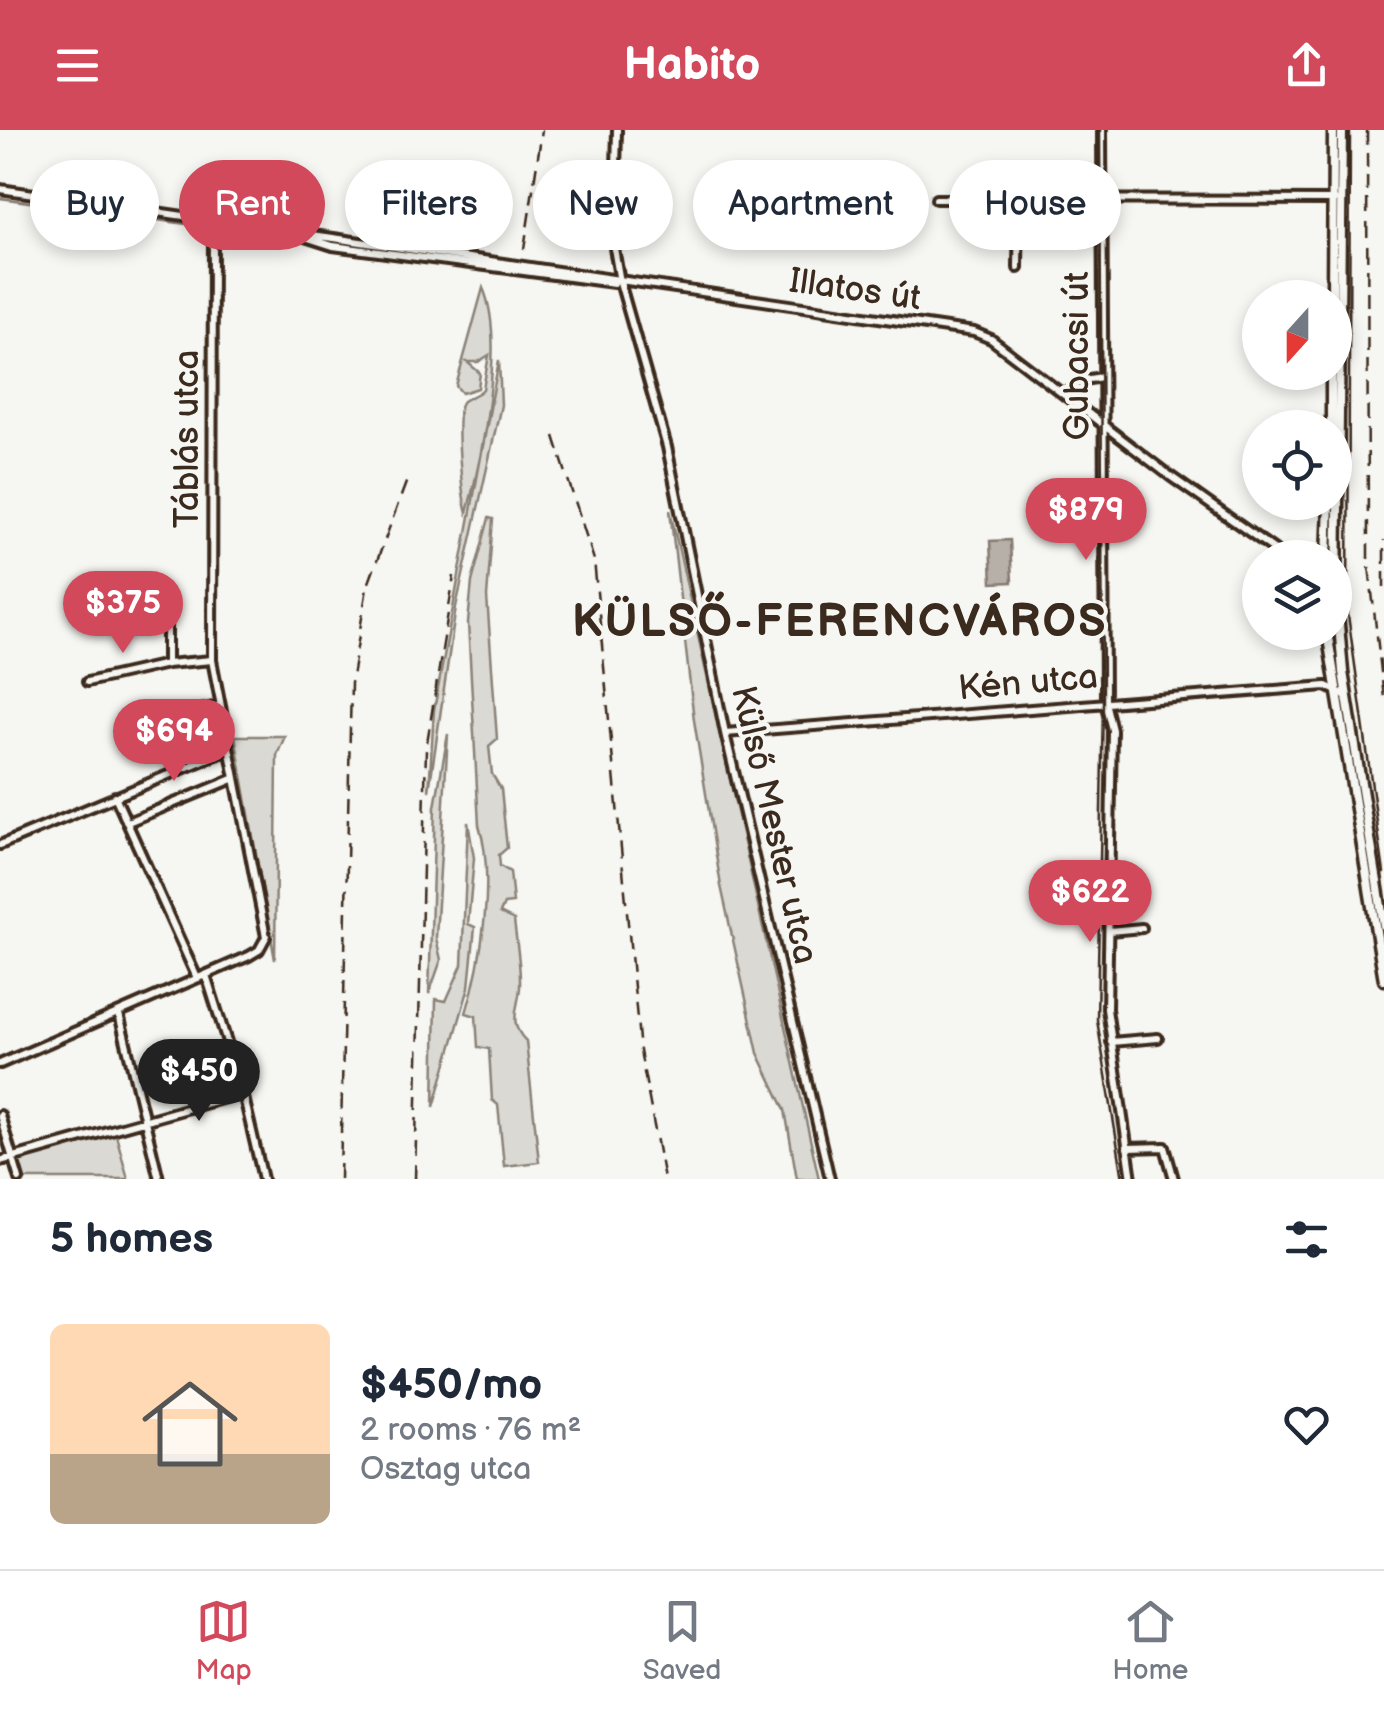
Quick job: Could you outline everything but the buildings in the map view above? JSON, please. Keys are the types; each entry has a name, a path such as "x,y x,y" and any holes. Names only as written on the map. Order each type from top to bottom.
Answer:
{"main road":[{"path":"1332,280 1333,130"},
{"path":"1337,540 1342,130"},
{"path":"1330,650 1384,980"},
{"path":"1341,650 1384,926"}],"street":[{"name":"Külső Mester utca","path":"616,130 614,248 620,282 667,447 725,732 830,1179"},
{"name":"Gubacsi út","path":"1102,130 1102,160"},
{"name":"Illatos út","path":"0,188 179,215"},
{"path":"1121,200 1332,201 1342,193"},
{"path":"936,199 949,199"},
{"name":"Illatos út","path":"325,240 974,332 990,339 1261,540"},
{"name":"Táblás utca","path":"201,977 259,950 266,926 233,780 212,660 214,250"},
{"path":"1018,268 1019,250"},
{"name":"Gubacsi út","path":"1102,250 1105,702 1112,730 1108,931 1111,1042 1132,1179"},
{"path":"1064,395 1083,380 1102,376"},
{"path":"166,601 167,664"},
{"path":"87,682 167,664 212,660"},
{"path":"1343,672 1335,688 1347,696"},
{"name":"Kén utca","path":"725,732 1335,688"},
{"path":"175,715 218,706"},
{"path":"0,845 221,753 226,745"},
{"path":"128,822 233,780"},
{"path":"115,796 201,977 242,1093 263,1179"},
{"path":"1108,931 1142,928"},
{"path":"0,1064 201,977"},
{"path":"118,1014 158,1179"},
{"path":"1111,1042 1158,1038"},
{"path":"0,1161 242,1093"},
{"path":"0,1115 20,1179"},
{"path":"1127,1148 1165,1147 1174,1179"}],"shaded area":[{"path":"483,288 490,311 492,368 485,431 467,513 459,456 460,408 463,401 483,389 489,355 478,362 467,362 480,373 478,388 462,393 456,386"},
{"path":"499,360 501,405 456,607 429,791 434,710"},
{"path":"670,510 819,1179 797,1179 785,1110 758,1053 721,886 694,720"},
{"path":"489,518 493,519 487,597 497,739 489,746 492,774 501,789 507,848 499,855 500,866 510,872 513,903 504,904 500,913 514,920 520,979 515,1021 526,1041 539,1162 504,1166 498,1105 492,1100 489,1049 478,1047 476,1016 466,1013 481,945 486,893 468,623 472,582"},
{"path":"1010,540 1012,582 992,583 990,541"},
{"path":"448,734 436,938 441,960 429,994 435,807"},
{"path":"235,736 285,736 277,755 275,960"},
{"path":"468,822 474,858 468,924 475,927 469,987 434,1107 436,999 446,1001 462,965"},
{"path":"115,1131 128,1179 23,1179 16,1159"}],"waterway":[{"path":"0,198 179,223"}],"tram line":[{"path":"1100,130 1103,702 1097,1020 1123,1179"},
{"path":"1350,130 1348,615 1384,873"}],"railway":[{"path":"524,249 542,130"},
{"path":"1367,130 1368,557 1384,698"},
{"path":"554,436 594,560 640,1051 664,1179"},
{"path":"340,1179 351,683 367,588 407,480"},
{"path":"1384,540 1384,587"},
{"path":"415,1179 426,749 454,576"}],"district":[{"name":"KÜLSŐ-FERENCVÁROS","path":"840,622"}]}
